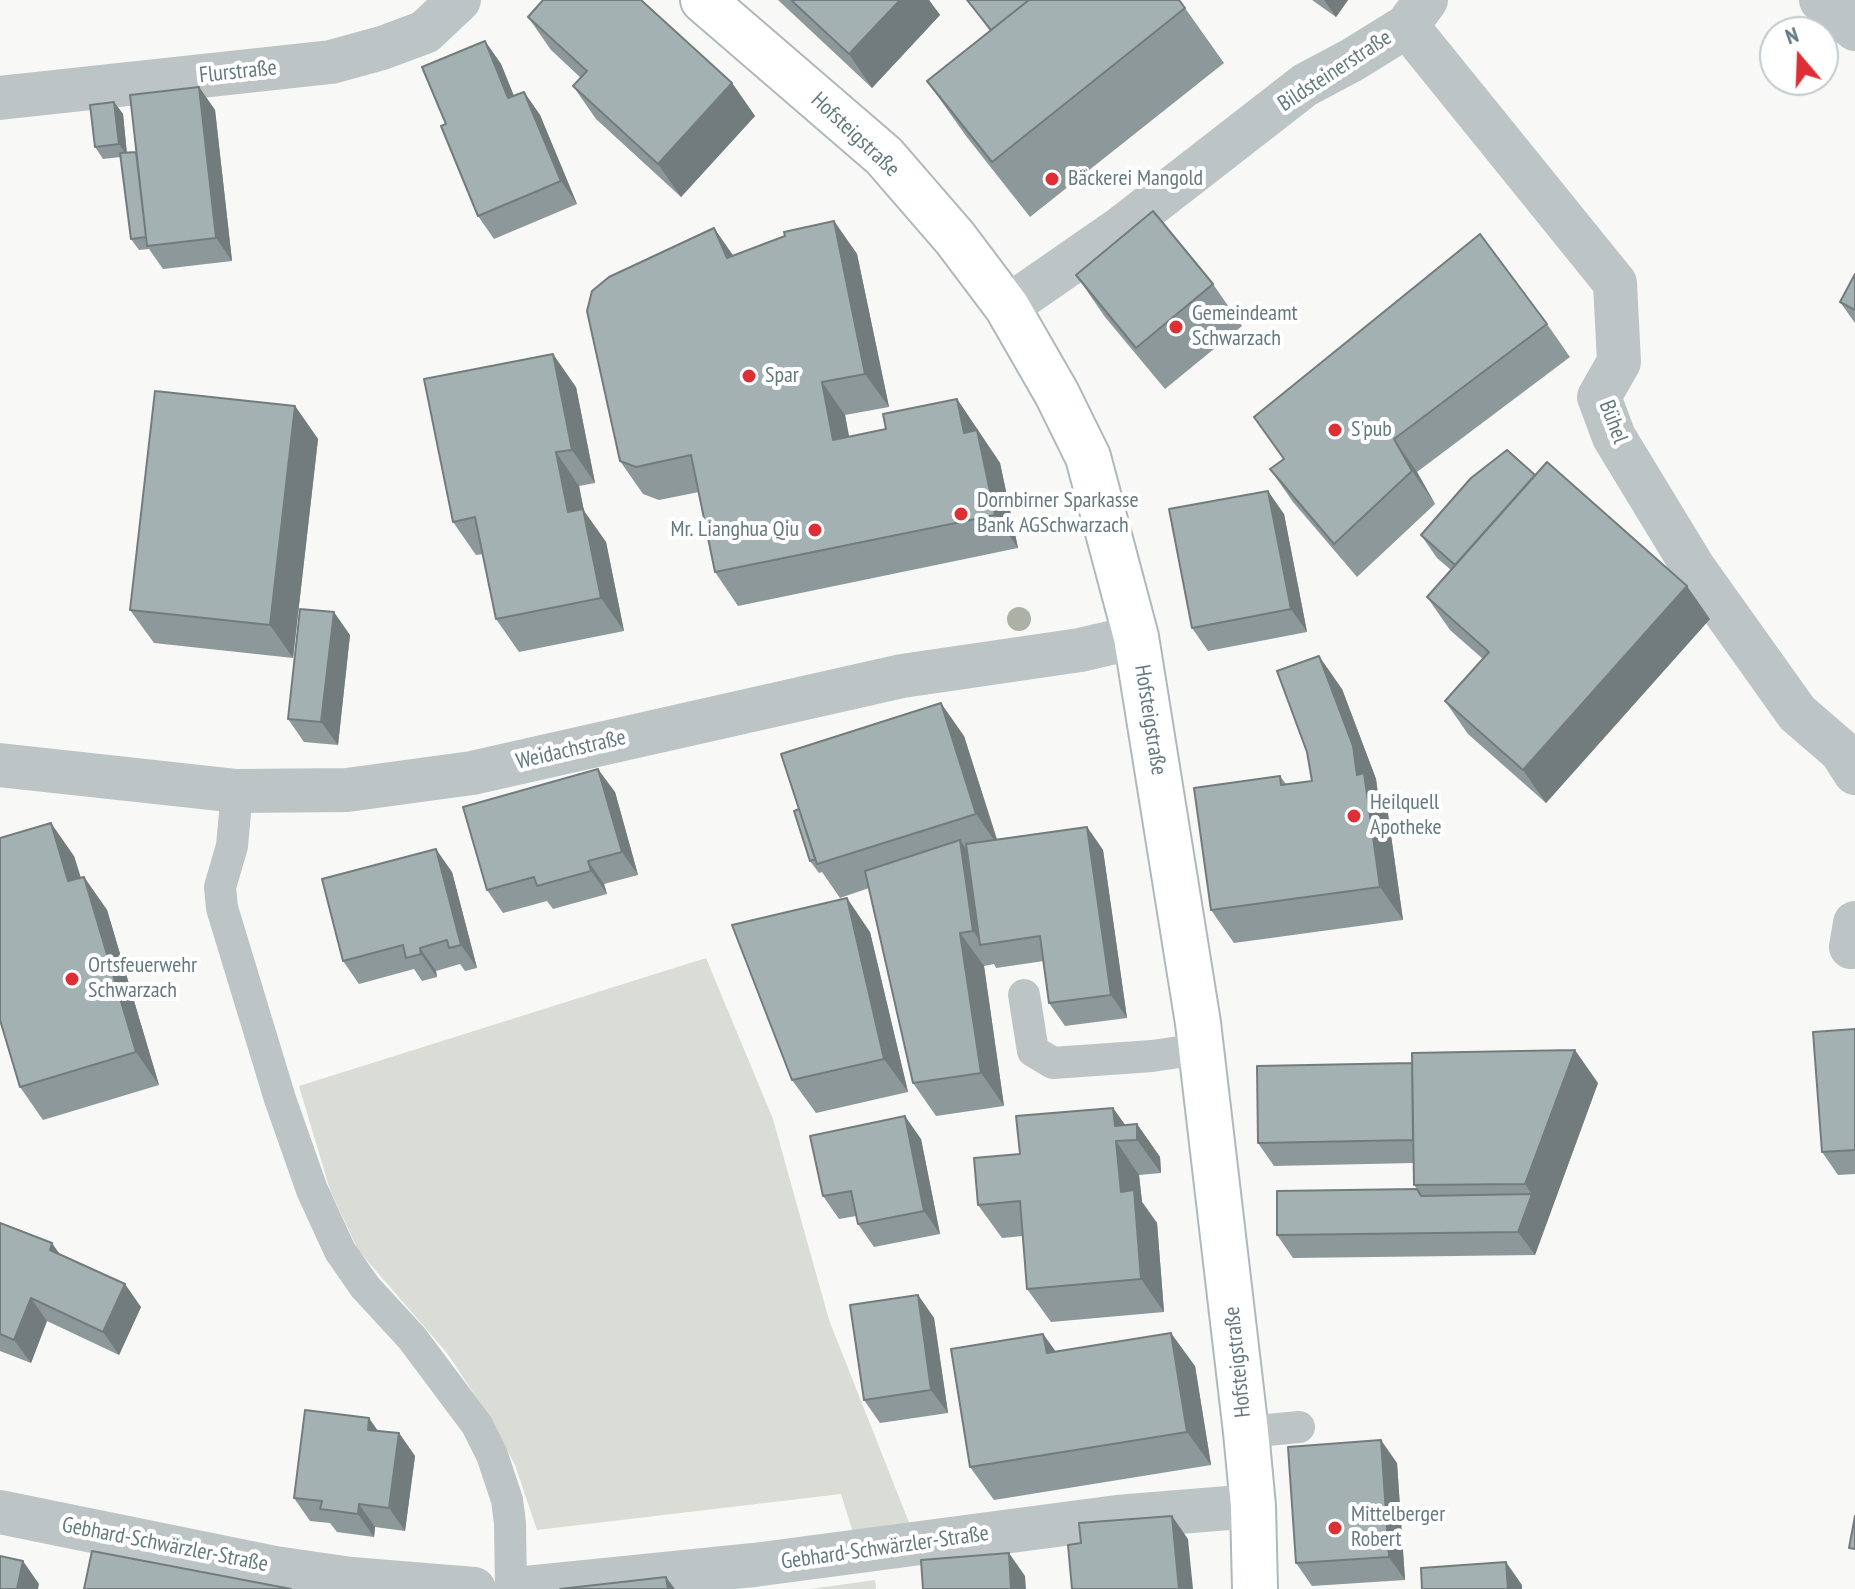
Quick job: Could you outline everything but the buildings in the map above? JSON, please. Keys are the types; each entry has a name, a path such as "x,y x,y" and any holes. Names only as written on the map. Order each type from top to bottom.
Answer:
{"main road":[{"name":"Hofsteigstraße","path":"703,0 884,156 955,238 1007,307 1057,394 1088,457 1136,637 1200,1049 1246,1432 1253,1506 1255,1589"}],"street":[{"name":"Flurstraße","path":"0,98 331,62 425,32 459,0"},
{"path":"1821,0 1855,29"},
{"name":"Bildsteinerstraße","path":"1007,307 1121,228 1305,85 1352,60 1416,13"},
{"name":"Bühel","path":"1416,13 1615,283 1619,362 1599,397 1614,437 1693,567 1779,689 1797,713 1841,751 1855,773"},
{"name":"Weidachstraße","path":"0,765 237,791 347,790 472,773 902,676 1080,650 1136,637"},
{"name":"Gebhard-Schwärzler-Straße","path":"513,1589 754,1565 1117,1517 1253,1506"},
{"name":"Gebhard-Schwärzler-Straße","path":"0,1512 350,1584 474,1589"}],"lane":[{"path":"237,791 232,846 220,887 222,908 284,1112 312,1190 340,1251 365,1287 412,1338 477,1425 492,1455 507,1500 513,1589"},
{"path":"1024,995 1033,1051 1053,1063 1152,1056 1200,1049"},
{"path":"1246,1432 1299,1427"}],"shaded area":[{"path":"706,958 773,1119 829,1320 910,1525 853,1533 841,1494 537,1530 515,1465 490,1418 447,1353 358,1250 330,1190 299,1086"},
{"path":"875,1580 876,1589 810,1589"}],"place":[{"name":"Bäckerei Mangold","path":"1052,179"},
{"name":"Gemeindeamt Schwarzach","path":"1176,327"},
{"name":"Spar","path":"749,376"},
{"name":"S'pub","path":"1335,430"},
{"name":"Dornbirner Sparkasse Bank AGSchwarzach","path":"961,514"},
{"name":"Mr. Lianghua Qiu","path":"815,530"},
{"name":"Heilquell Apotheke","path":"1354,816"},
{"name":"Ortsfeuerwehr Schwarzach","path":"72,979"},
{"name":"Mittelberger Robert","path":"1335,1528"}]}
